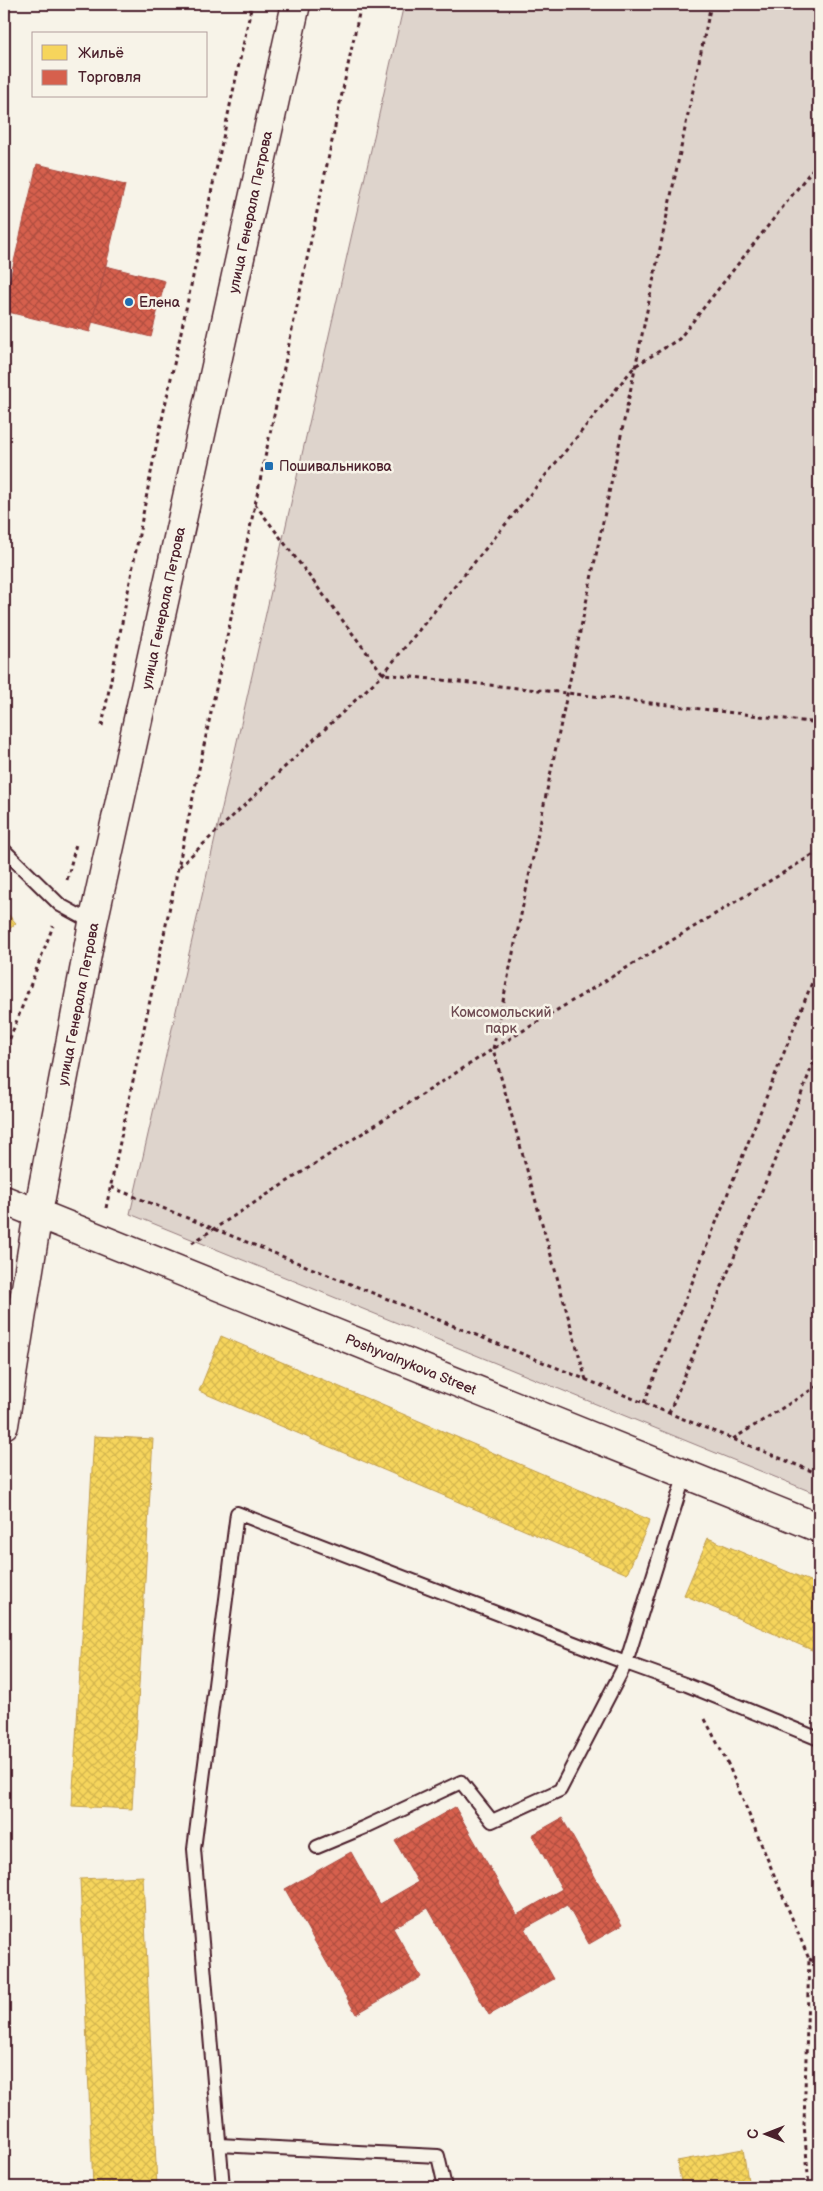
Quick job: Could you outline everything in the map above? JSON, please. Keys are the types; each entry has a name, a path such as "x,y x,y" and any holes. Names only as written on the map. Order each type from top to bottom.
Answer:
{"main road":[{"name":"улица Генерала Петрова","path":"4,1425 38,1213 93,923 296,4"},
{"name":"Poshyvalnykova Street","path":"4,1200 819,1528"}],"lane":[{"path":"4,850 60,904 93,923"},
{"path":"317,1847 365,1827 461,1782 492,1821 560,1790 626,1663 685,1474"},
{"path":"223,2187 194,1849 237,1513 687,1685 819,1739"},
{"path":"219,2145 438,2156 445,2187"}],"path":[{"path":"101,733 155,452 252,4"},
{"path":"100,1238 361,4"},
{"path":"586,1380 493,1049 710,4"},
{"path":"178,868 383,674 635,366 679,339 819,161"},
{"path":"255,504 383,674 567,693 819,723"},
{"path":"4,1054 39,967 60,904 77,839"},
{"path":"161,1263 493,1049 819,851"},
{"path":"644,1403 819,965"},
{"path":"669,1413 791,1121 819,1048"},
{"path":"111,1187 819,1474"},
{"path":"733,1440 819,1385"},
{"path":"687,1685 728,1764 809,1958 804,2124 809,2187"},
{"path":"809,1958 819,1963"}],"green space":[{"name":"Комсомольский парк","path":"404,4 819,4 819,1495 130,1214"}],"building: Жильё":[{"path":"4,910 16,923 4,934"},
{"path":"221,1336 650,1520 627,1574 199,1391"},
{"path":"94,1436 153,1439 132,1809 72,1806"},
{"path":"708,1538 819,1585 819,1653 684,1595"},
{"path":"143,1876 157,2187 93,2187 80,1879"},
{"path":"743,2149 749,2187 682,2187 677,2161"}],"building: Торговля":[{"path":"37,164 125,185 90,332 4,311 4,304"},
{"name":"Елена","path":"106,266 165,281 151,337 92,322"},
{"path":"455,1807 517,1915 562,1889 532,1835 562,1818 622,1925 589,1944 567,1905 525,1928 554,1979 489,2015 428,1908 393,1928 421,1977 356,2014 285,1889 351,1852 380,1904 418,1882 395,1841"}],"place":[{"name":"Елена","path":"129,302"},
{"name":"Пошивальникова","path":"269,466"}]}
